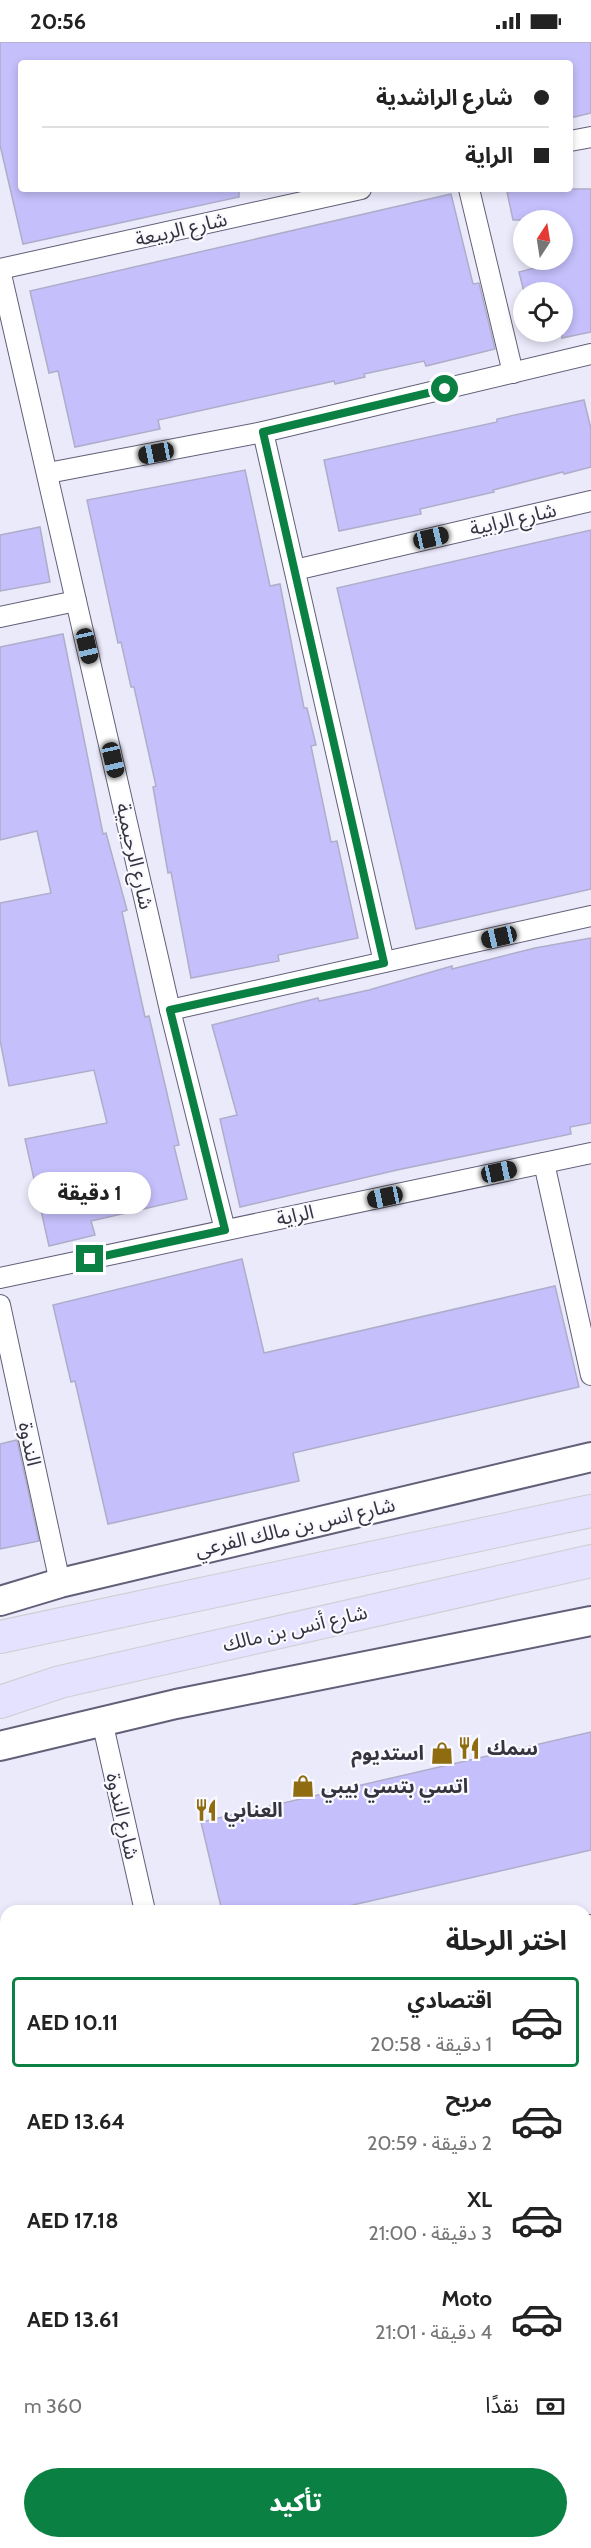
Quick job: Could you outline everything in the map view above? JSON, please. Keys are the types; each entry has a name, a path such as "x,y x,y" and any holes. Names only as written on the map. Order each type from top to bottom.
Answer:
{"main road":[{"path":"0,1637 591,1511"},
{"name":"شارع أنس بن مالك","path":"0,1702 60,1682 591,1562"}],"street":[{"path":"573,140 591,137"},
{"name":"شارع الربيعة","path":"0,269 347,192"},
{"path":"470,192 513,373"},
{"name":"شارع الرحيمية","path":"0,269 170,1010 225,1230"},
{"path":"48,473 263,432 591,354"},
{"path":"263,432 384,963"},
{"name":"شارع الرابية","path":"295,570 591,501"},
{"path":"0,617 76,601"},
{"path":"170,1010 591,916"},
{"name":"الراية","path":"0,1278 591,1153"},
{"path":"544,1163 591,1375"},
{"name":"الندوة","path":"0,1305 60,1583"},
{"name":"شارع انس بن مالك الفرعي","path":"0,1601 60,1583 591,1457"},
{"path":"0,1746 176,1704 591,1622"},
{"path":"0,1729 176,1704"},
{"name":"شارع الندوة","path":"102,1721 144,1905"}],"building":[{"path":"0,42 591,42 591,113 573,117 573,60 18,60 18,192 239,192 239,197 23,244 0,145"},
{"path":"573,189 591,189 591,332 573,336 573,282 522,282 519,272 573,270 573,210 513,210 513,220 507,192 573,192"},
{"path":"451,194 473,284 479,283 495,349 426,366 424,361 364,374 365,377 335,384 334,381 158,420 160,429 75,447 58,371 49,373 30,291"},
{"path":"584,400 591,429 591,467 564,474 563,472 493,490 494,492 420,509 421,514 339,531 324,460 497,422 497,419"},
{"path":"245,470 270,586 280,584 304,708 307,708 316,745 311,746 331,842 337,841 358,938 278,955 279,961 191,978 171,872 168,873 153,787 156,786 134,687 131,687 121,642 118,643 87,500"},
{"path":"40,527 50,582 0,591 0,535"},
{"path":"591,530 591,889 416,929 337,588"},
{"path":"63,634 103,834 106,833 127,910 122,912 145,1017 149,1016 179,1145 174,1146 187,1199 91,1221 95,1235 49,1246 25,1139 107,1123 94,1070 9,1086 0,1040 0,903 51,893 37,831 0,840 0,647"},
{"path":"591,938 591,1123 570,1127 571,1134 397,1170 240,1207 220,1119 237,1115 212,1025 318,998 319,1001 369,990 452,966 452,969 535,948"},
{"path":"242,1259 264,1353 555,1286 579,1387 293,1453 299,1481 108,1524 75,1381 71,1382 53,1305"},
{"path":"17,1440 39,1541 0,1549 0,1444"},
{"path":"591,1732 591,1850 353,1905 221,1905 201,1822"}],"place":[{"name":"سمك","path":"469,1748"},
{"name":"استديوم","path":"442,1753"},
{"name":"اتسي بتسي بيبي","path":"303,1786"},
{"name":"العنابي","path":"206,1810"}],"route":[{"path":"90,1259 225,1230 170,1010 384,963 263,432 445,389"}]}
